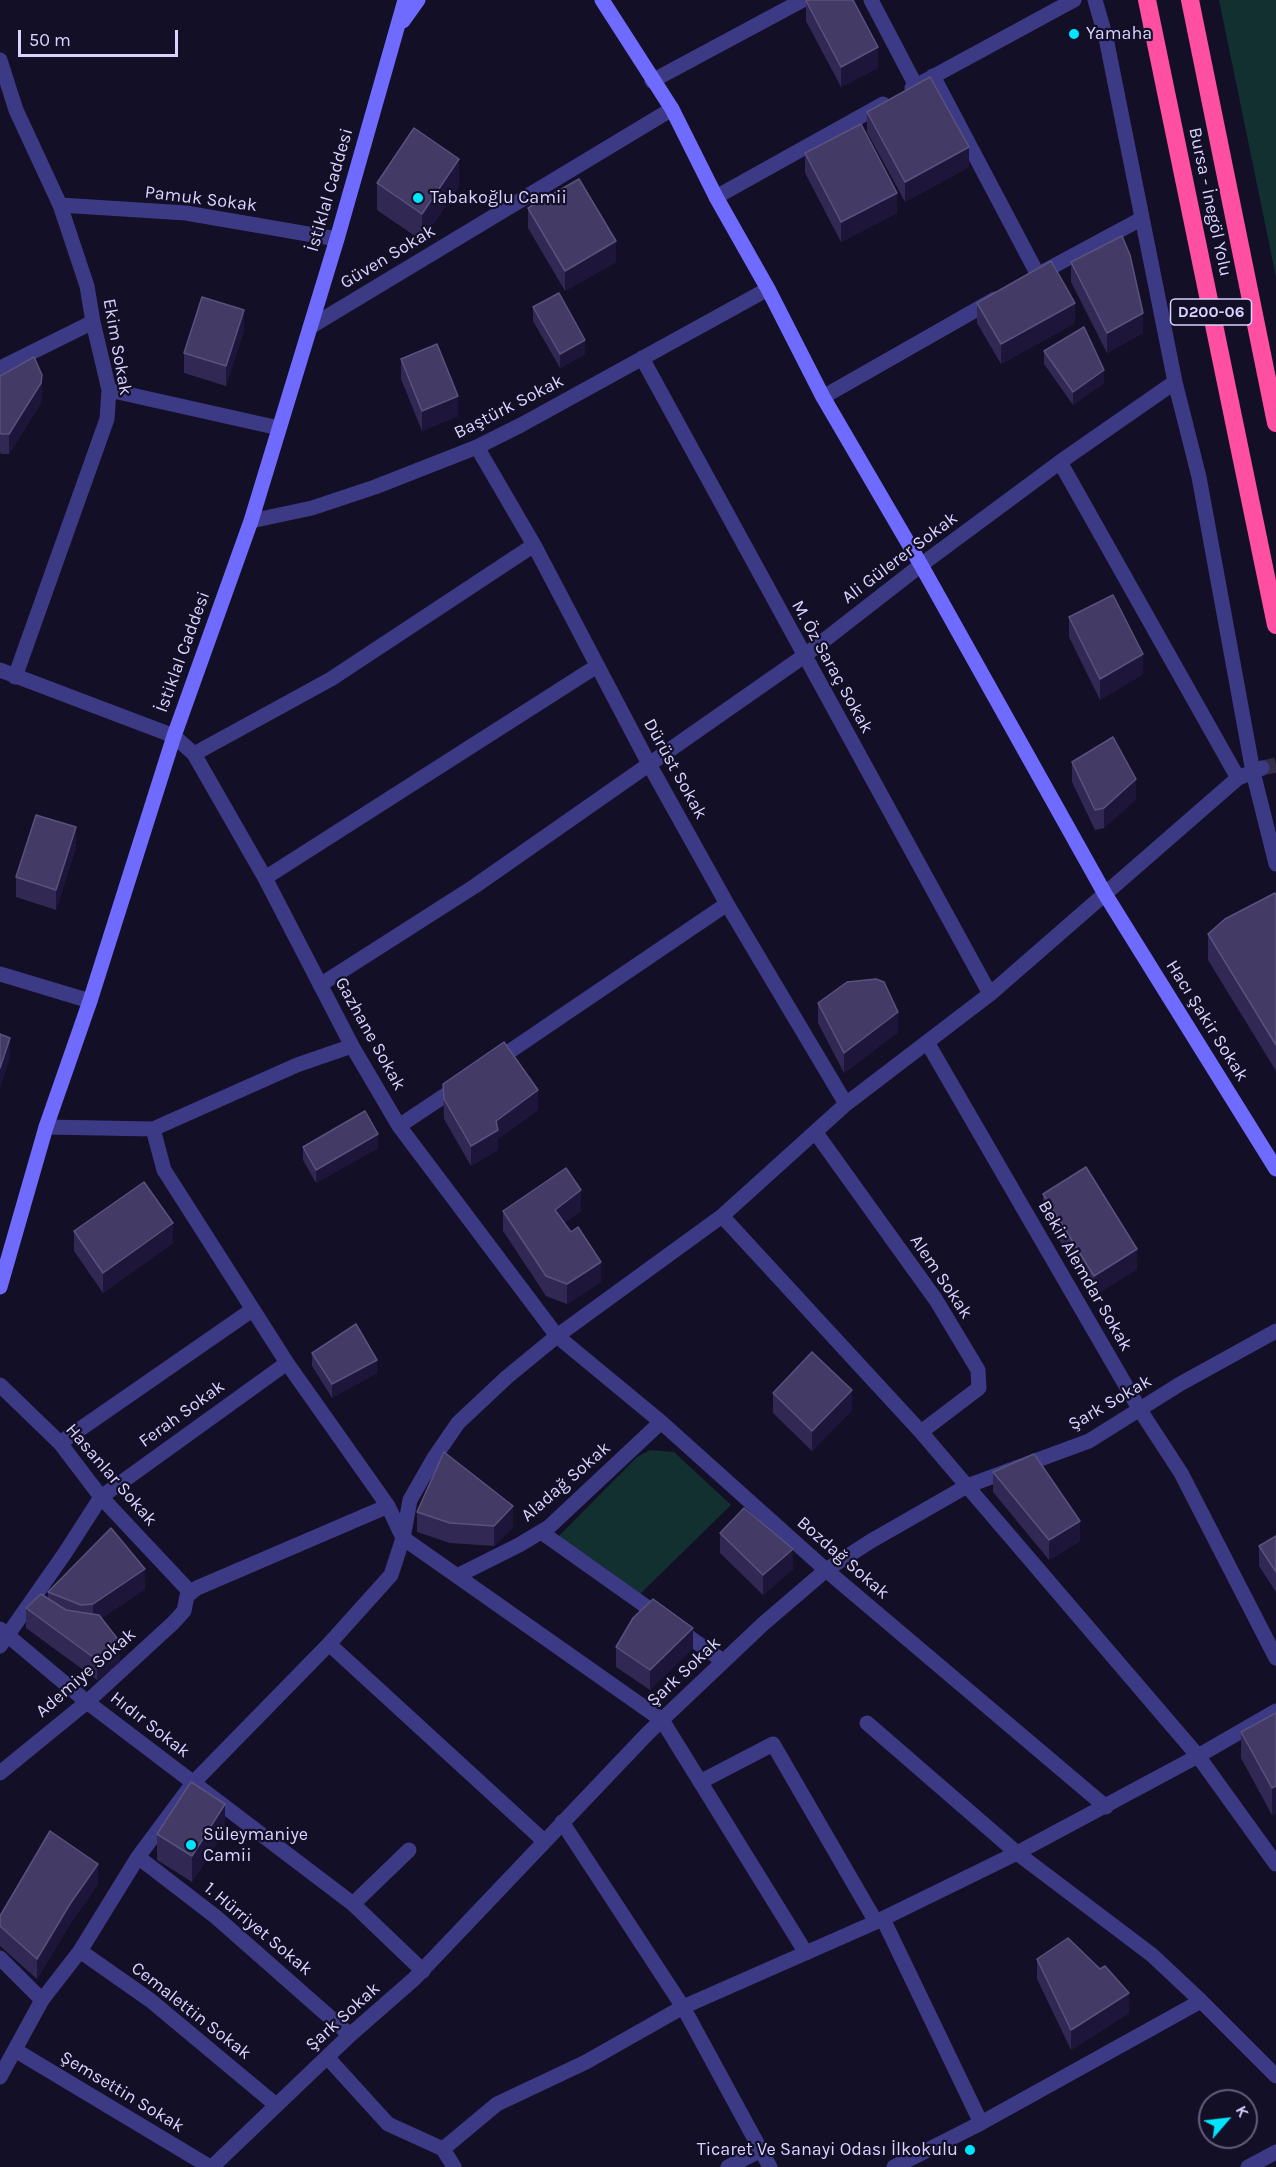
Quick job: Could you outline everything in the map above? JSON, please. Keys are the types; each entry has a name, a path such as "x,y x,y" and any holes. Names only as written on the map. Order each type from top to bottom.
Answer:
{"highway":[{"name":"Bursa - İnegöl Yolu","path":"1147,0 1276,625"},
{"name":"Bursa - İnegöl Yolu","path":"1190,0 1276,423"}],"main road":[{"name":"İstiklal Caddesi","path":"1,1282 45,1127 90,1002 174,736 251,521 337,239 405,0"},
{"name":"İstiklal Caddesi","path":"398,29 418,0"},
{"name":"Hacı Şakir Sokak","path":"602,0 672,109 716,197 768,289 823,397 921,565 1105,894 1276,1169"}],"street":[{"path":"652,81 802,0"},
{"path":"871,0 916,86"},
{"path":"716,197 1074,0"},
{"path":"1095,0 1106,38 1175,382 1199,477 1276,864"},
{"name":"Ekim Sokak","path":"0,60 16,110 60,205 87,286 108,390 108,419 3,677"},
{"path":"933,76 1033,277 1141,219"},
{"name":"Güven Sokak","path":"310,327 672,109"},
{"name":"Pamuk Sokak","path":"60,205 186,213 337,239"},
{"name":"Baştürk Sokak","path":"251,521 312,508 375,487 477,447 768,289"},
{"path":"823,397 1007,292"},
{"path":"0,368 93,322"},
{"name":"M. Öz Saraç Sokak","path":"642,358 990,994"},
{"name":"Ali Gülerer Sokak","path":"320,985 475,886 804,656 921,565 1060,462 1175,382"},
{"path":"108,390 279,428"},
{"name":"Dürüst Sokak","path":"477,447 534,545 649,764 727,904 846,1104"},
{"path":"1060,462 1238,778"},
{"path":"194,754 331,679 534,545"},
{"path":"265,878 597,666"},
{"path":"3,677 174,736"},
{"name":"Gazhane Sokak","path":"174,736 194,754 265,878 352,1046 399,1126 557,1336"},
{"path":"0,2077 42,2000 80,1951 138,1857 193,1783 329,1644 391,1575 403,1538 410,1500 434,1458 458,1423 507,1377 557,1336 722,1216 846,1104 990,994 1238,778 1257,770"},
{"path":"399,1126 727,904"},
{"path":"0,974 90,1002"},
{"name":"Bekir Alemdar Sokak","path":"927,1042 1140,1410 1181,1473 1276,1658"},
{"path":"45,1127 153,1129 297,1065 352,1046"},
{"path":"153,1129 164,1170 286,1363 388,1506 403,1538 662,1719 806,1953"},
{"name":"Alem Sokak","path":"816,1133 936,1299 978,1371 979,1388 921,1432"},
{"path":"722,1216 921,1432 1198,1756 1276,1864"},
{"path":"60,1443 252,1310"},
{"name":"Şark Sokak","path":"218,2165 276,2105 350,2035 423,1971 662,1719 763,1624 826,1570 871,1541 967,1486 1089,1441 1180,1384 1276,1331"},
{"name":"Bozdağ Sokak","path":"557,1336 661,1422 826,1570 1106,1807"},
{"name":"Ferah Sokak","path":"101,1497 286,1363"},
{"name":"Hasanlar Sokak","path":"0,1385 60,1443 101,1497 189,1594"},
{"name":"Aladağ Sokak","path":"457,1576 549,1527 661,1422"},
{"path":"3,1637 101,1497"},
{"path":"189,1594 197,1588 388,1506"},
{"path":"541,1532 723,1661"},
{"name":"Ademiye Sokak","path":"0,1773 87,1702 173,1623 184,1611 189,1594"},
{"name":"Hıdır Sokak","path":"3,1637 353,1904 423,1971"},
{"path":"329,1644 544,1841"},
{"path":"443,2148 497,2104 586,2062 683,2007 879,1920 1017,1853 1106,1807 1276,1711"},
{"path":"867,1723 1017,1853 1152,1955 1276,2076"},
{"path":"700,1782 773,1744 879,1920 981,2123"},
{"path":"562,1822 683,2007 771,2167"},
{"path":"353,1904 409,1850"},
{"name":"1. Hürriyet Sokak","path":"138,1857 216,1917 350,2035"},
{"name":"Cemalettin Sokak","path":"80,1951 150,2000 276,2105"},
{"path":"0,1958 42,2000"},
{"path":"894,2167 981,2123 1201,2001"},
{"name":"Şemsettin Sokak","path":"15,2050 218,2165"},
{"path":"327,2057 388,2124 443,2148 453,2167"},
{"path":"728,2167 761,2150"},
{"path":"1248,2167 1276,2152"}],"green space":[{"path":"1219,0 1276,0 1276,277"},
{"path":"650,1450 674,1452 731,1505 639,1595 558,1537 637,1457"}],"building":[{"path":"807,0 853,0 878,47 841,67"},
{"path":"930,77 969,147 905,182 867,112"},
{"path":"861,124 897,193 841,222 805,153"},
{"path":"414,128 459,159 422,214 377,183"},
{"path":"579,179 616,241 565,271 528,208"},
{"path":"1122,236 1130,255 1143,313 1107,333 1071,262"},
{"path":"1051,261 1075,303 1001,344 977,303"},
{"path":"559,293 585,340 560,354 533,307"},
{"path":"202,297 244,310 226,366 184,353"},
{"path":"1084,327 1104,370 1073,392 1044,351"},
{"path":"437,344 458,396 422,411 401,359"},
{"path":"34,357 42,375 41,383 9,434 1,434 0,376"},
{"path":"1113,595 1143,654 1100,679 1069,617"},
{"path":"1113,737 1136,779 1104,808 1095,810 1072,762"},
{"path":"36,815 76,827 56,890 16,877"},
{"path":"1275,893 1276,1045 1208,934 1225,919"},
{"path":"876,979 884,982 898,1012 844,1053 818,1003 847,982"},
{"path":"0,1034 10,1038 0,1068"},
{"path":"504,1042 538,1090 496,1121 498,1130 471,1146 444,1099 443,1084"},
{"path":"365,1111 378,1134 316,1170 303,1147"},
{"path":"1086,1167 1137,1249 1094,1276 1043,1194"},
{"path":"566,1168 581,1190 555,1210 571,1232 578,1227 601,1262 567,1284 546,1276 503,1211"},
{"path":"144,1182 173,1223 103,1273 74,1231"},
{"path":"356,1324 377,1360 332,1384 312,1353"},
{"path":"812,1352 852,1390 812,1431 773,1393"},
{"path":"444,1452 513,1506 494,1526 450,1523 417,1512"},
{"path":"1034,1454 1080,1521 1049,1540 993,1472"},
{"path":"744,1508 793,1549 763,1575 720,1533"},
{"path":"111,1528 145,1569 93,1604 81,1605 48,1592"},
{"path":"1276,1536 1276,1572 1259,1546"},
{"path":"41,1594 66,1610 99,1615 120,1642 97,1660 26,1608"},
{"path":"653,1599 693,1628 650,1670 616,1647 633,1618"},
{"path":"1276,1713 1276,1786 1272,1788 1241,1732"},
{"path":"191,1782 225,1804 192,1856 157,1834"},
{"path":"50,1831 98,1864 70,1904 37,1959 0,1926 0,1916"},
{"path":"1068,1938 1100,1969 1105,1966 1129,1993 1071,2030 1037,1959"}],"tunnel":[{"path":"1262,768 1276,765"}],"place":[{"name":"Yamaha","path":"1074,34"},
{"name":"Tabakoğlu Camii","path":"418,198"},
{"name":"Süleymaniye Camii","path":"191,1845"},
{"name":"Ticaret Ve Sanayi Odası İlkokulu","path":"970,2150"}]}
